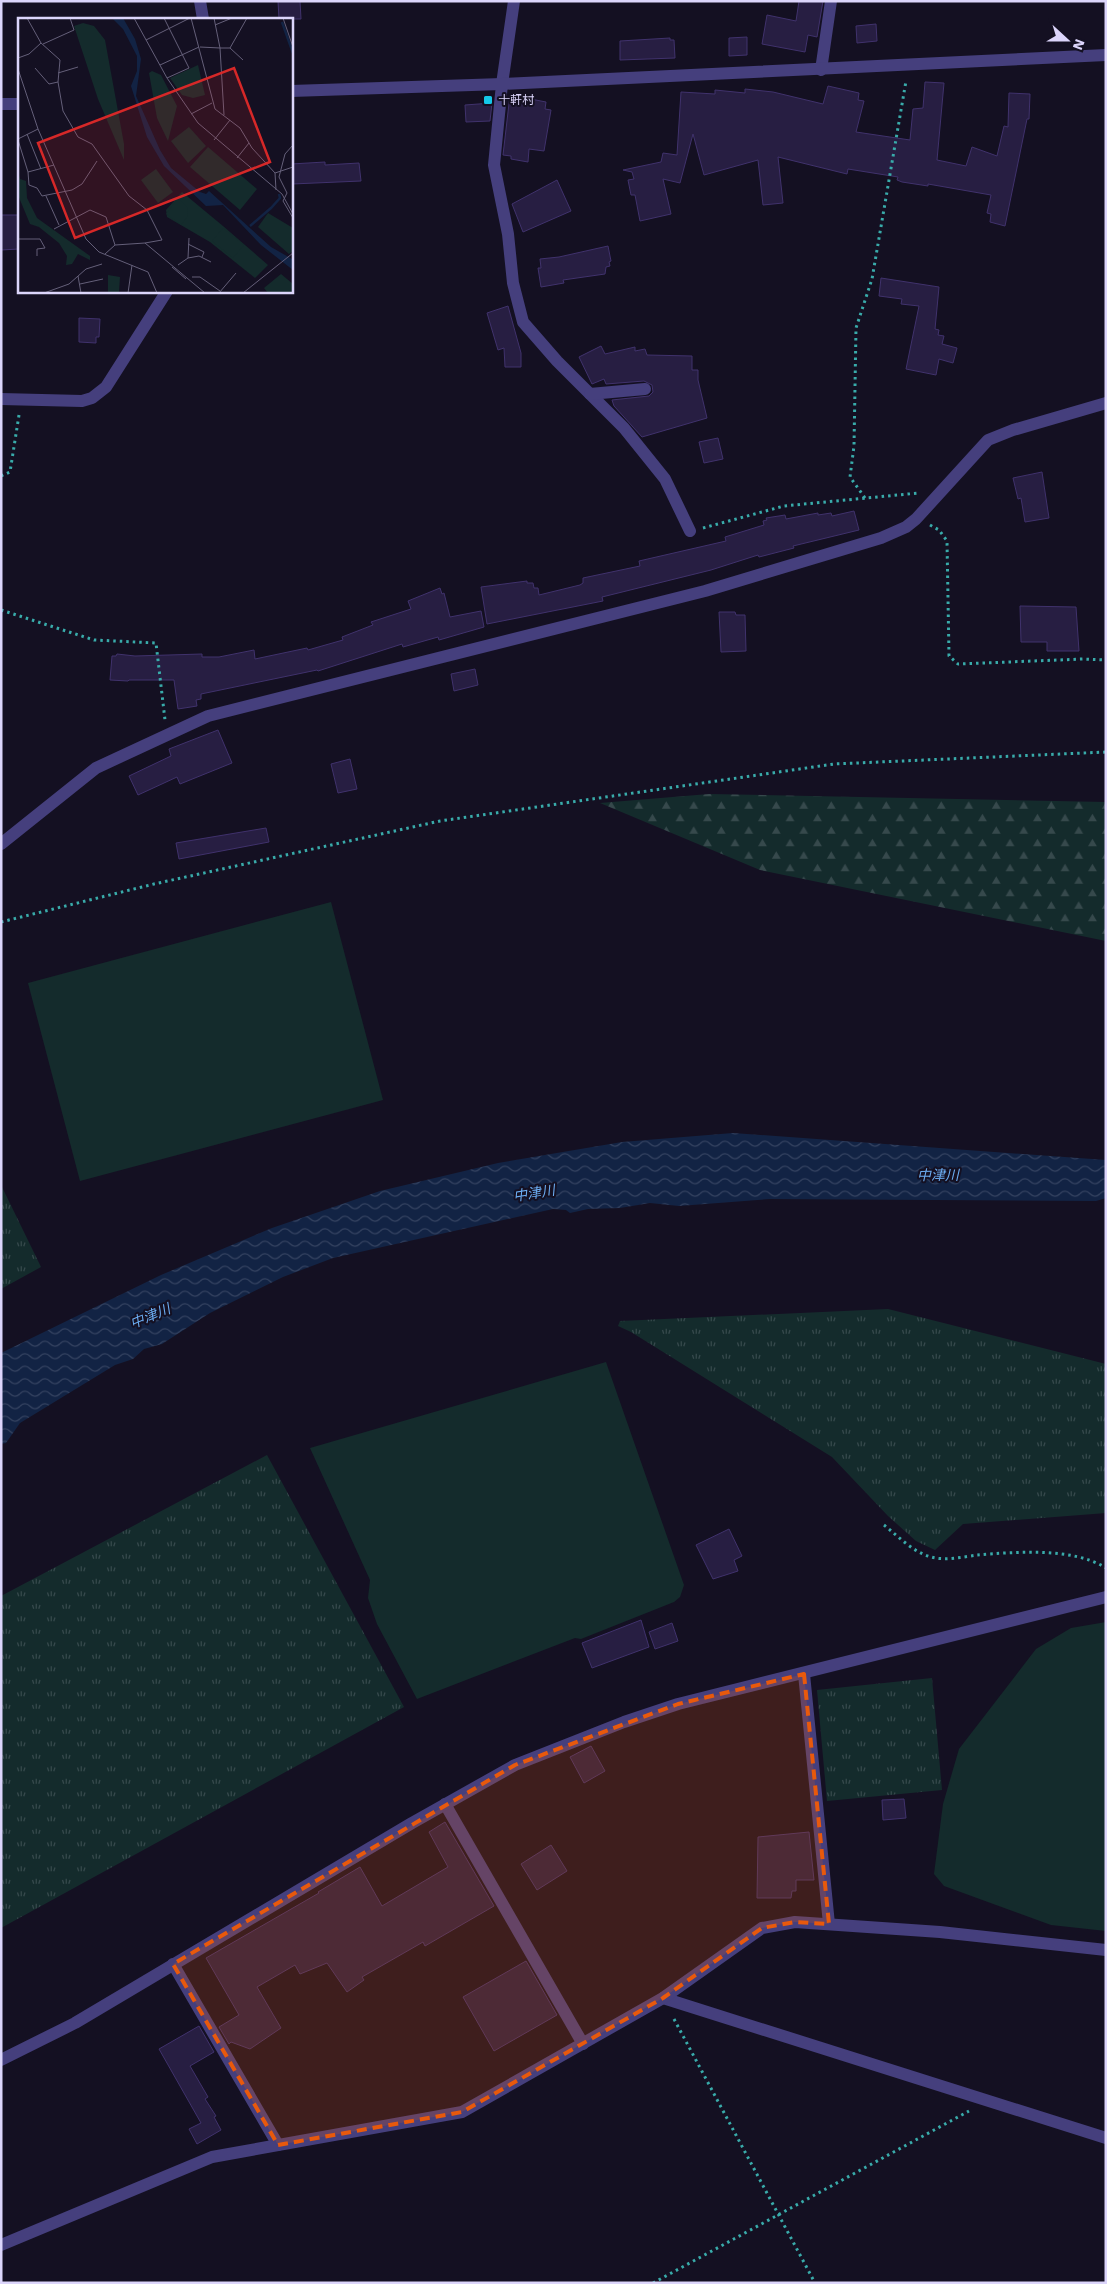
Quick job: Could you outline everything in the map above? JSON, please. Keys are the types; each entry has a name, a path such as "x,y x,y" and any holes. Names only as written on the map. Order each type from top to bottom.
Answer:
{"street":[{"path":"200,1 203,18"},
{"path":"514,1 502,84 494,165 508,234 513,283 523,322 624,428 665,479 690,531"},
{"path":"820,70 832,1"},
{"path":"292,91 820,70 1106,55"},
{"path":"1,104 18,104"},
{"path":"1,399 74,402 92,398 101,392 118,369 129,348 166,292"},
{"path":"590,394 645,389"},
{"path":"1,844 96,768 208,716 705,591 881,538 906,528 916,519 988,440 1013,430 1106,403"},
{"path":"1,2060 75,2023 445,1804 515,1765 624,1722 678,1704 1106,1597"},
{"path":"804,1674 829,1924"},
{"path":"445,1804 583,2044"},
{"path":"1,2245 212,2157 462,2112 663,1998 762,1928 795,1922 829,1924 940,1932 1106,1950"},
{"path":"173,1964 278,2145"},
{"path":"663,1998 1106,2138"}],"path":[{"path":"865,498 850,477 854,446 856,328 872,279 908,65"},
{"path":"1,476 10,472 21,400"},
{"path":"690,531 784,506 942,490"},
{"path":"916,519 939,530 946,537 949,656 958,664 1083,658 1106,660"},
{"path":"1,610 94,640 156,643 166,735"},
{"path":"1,922 154,884 440,821 834,764 1106,752"},
{"path":"884,1525 916,1552 933,1558 1034,1553 1081,1556 1094,1560 1106,1568"},
{"path":"663,1998 815,2283"},
{"path":"654,2283 987,2101"}],"highlighted area":[{"path":"804,1674 829,1924 795,1922 762,1928 663,1998 462,2112 278,2145 173,1964 515,1765 678,1704"}],"green space":[{"path":"709,794 1106,802 1106,941 760,870 600,803"},
{"path":"331,902 383,1100 80,1181 28,983"},
{"path":"1,1185 41,1267 1,1289"},
{"path":"888,1309 1106,1364 1106,1513 963,1524 935,1550 916,1541 888,1516 832,1457 631,1332 618,1326 620,1321"},
{"path":"606,1362 684,1585 680,1597 674,1602 581,1639 575,1638 417,1699 377,1624 368,1598 370,1580 310,1448"},
{"path":"267,1455 404,1707 1,1928 1,1596"},
{"path":"1106,1622 1106,1931 1051,1925 944,1886 934,1874 943,1804 959,1749 1036,1649 1071,1628"},
{"path":"932,1678 942,1790 827,1801 817,1690"}],"water":[{"name":"中津川","path":"733,1133 1106,1160 1106,1198 1096,1201 770,1199 679,1206 650,1203 620,1208 588,1209 570,1213 566,1210 553,1209 333,1258 283,1277 210,1313 162,1344 144,1349 133,1359 115,1365 20,1423 6,1443 1,1444 1,1353 161,1275 272,1228 380,1191 498,1163 622,1142"}],"building":[{"path":"278,1 300,1 301,19 279,18"},
{"path":"799,1 823,1 817,37 808,35 805,52 762,44 767,15 796,21"},
{"path":"876,24 877,41 857,43 856,26"},
{"path":"747,37 747,55 729,56 729,38"},
{"path":"670,38 670,40 674,40 675,58 620,60 620,41"},
{"path":"925,82 944,83 937,160 966,166 972,147 997,156 1004,126 1008,127 1009,93 1030,94 1029,119 1027,119 1005,226 990,222 991,214 987,213 991,195 928,184 928,186 902,182 897,180 898,177 848,169 847,174 778,157 783,203 763,205 758,160 704,175 693,134 680,183 663,179 671,214 640,221 635,195 631,195 628,180 634,179 632,172 623,170 661,162 663,153 677,155 681,92 715,94 715,90 745,93 745,89 773,92 823,104 828,86 859,93 858,100 864,101 856,132 910,140 913,109 923,108"},
{"path":"510,95 546,102 545,109 551,110 544,151 529,149 528,162 511,159 511,156 503,155"},
{"path":"492,103 490,121 466,122 465,105"},
{"path":"325,162 325,165 359,163 361,181 292,184 292,164"},
{"path":"557,180 571,211 523,232 512,204"},
{"path":"1,215 18,215 18,249 1,250"},
{"path":"608,246 611,261 609,262 610,266 606,267 605,274 563,280 564,283 541,287 538,268 541,268 540,259 559,257"},
{"path":"881,278 939,287 935,329 939,330 938,335 944,336 942,344 957,348 953,363 939,359 936,375 906,369 919,306 901,304 902,299 879,296"},
{"path":"508,306 521,353 521,367 505,367 504,348 498,350 487,313"},
{"path":"79,318 100,319 99,337 96,337 96,343 79,342"},
{"path":"601,346 605,354 635,347 635,351 645,349 647,355 692,356 692,370 698,370 698,380 707,418 642,437 614,406 612,400 649,396 653,392 652,385 644,381 606,384 604,379 592,384 579,357"},
{"path":"718,438 723,459 704,463 699,442"},
{"path":"1042,472 1049,518 1025,522 1021,498 1018,499 1013,478"},
{"path":"854,511 859,530 602,597 603,601 487,624 481,587 527,581 527,583 533,583 534,588 538,588 539,595 580,585 583,583 583,578 640,566 639,561 726,541 725,537 764,525 763,521 767,520 766,518 785,515 786,519 818,513 818,515 831,513 832,516"},
{"path":"440,588 442,594 444,593 450,617 481,611 484,627 439,640 438,637 403,647 402,644 318,671 201,694 201,699 196,700 197,706 178,709 174,680 110,680 112,656 117,654 135,656 202,654 202,657 219,657 254,650 255,659 307,648 308,650 343,640 342,637 373,625 371,622 411,609 408,601"},
{"path":"1020,606 1076,607 1079,651 1047,651 1047,642 1021,642"},
{"path":"719,612 735,612 736,615 745,615 746,651 721,652"},
{"path":"475,669 478,685 454,691 451,674"},
{"path":"218,730 232,763 180,784 177,777 138,795 129,776 171,756 169,749"},
{"path":"350,759 357,789 338,793 331,764"},
{"path":"266,828 269,842 179,859 176,843"},
{"path":"729,1529 742,1556 734,1560 738,1571 713,1579 696,1545"},
{"path":"641,1620 649,1647 592,1668 582,1643"},
{"path":"672,1623 678,1641 655,1649 649,1632"},
{"path":"591,1746 605,1771 584,1783 570,1757"},
{"path":"904,1799 906,1818 883,1820 882,1800"},
{"path":"445,1822 494,1906 425,1946 423,1942 362,1977 364,1980 347,1992 327,1963 300,1974 295,1965 257,1987 281,2028 250,2049 231,2042 229,2044 219,2027 239,2015 206,1958 319,1893 360,1867 382,1906 448,1867 429,1832"},
{"path":"809,1832 814,1880 796,1880 796,1891 792,1891 791,1898 757,1898 758,1837"},
{"path":"551,1845 567,1871 537,1890 521,1864"},
{"path":"526,1961 557,2015 494,2051 463,1997"},
{"path":"199,2026 214,2052 190,2066 208,2097 205,2099 216,2116 214,2117 221,2130 197,2144 189,2129 201,2123 159,2049"}],"place":[{"name":"十軒村","path":"488,100"}]}
